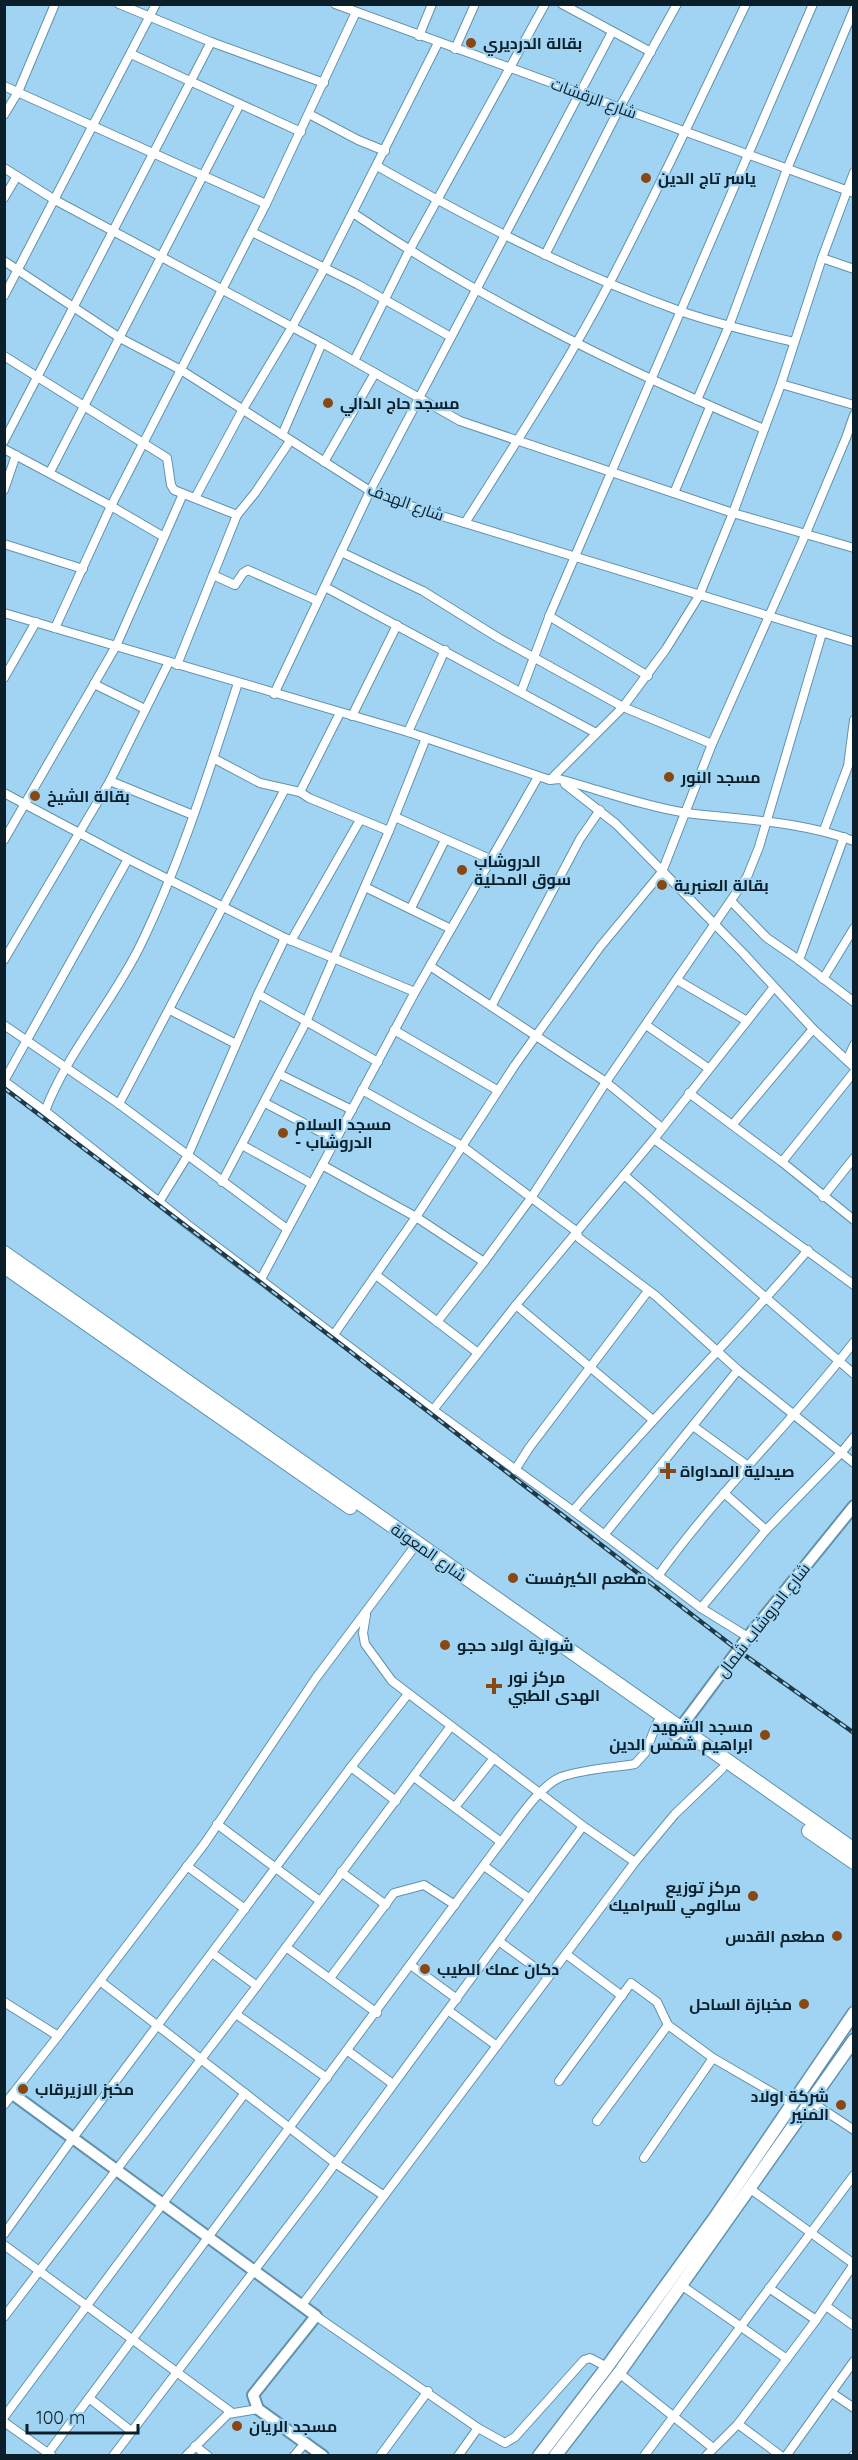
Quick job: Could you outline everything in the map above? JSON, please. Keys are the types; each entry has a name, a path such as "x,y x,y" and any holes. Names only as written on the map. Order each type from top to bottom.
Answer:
{"highway":[{"name":"شارع المعونة","path":"4,1253 677,1732 854,1850"},
{"name":"شارع المعونة","path":"4,1266 657,1723 677,1732 722,1769 854,1862"}],"main road":[{"path":"538,2456 607,2367 714,2219 854,2013"},
{"path":"555,2456 619,2373 854,2040"}],"street":[{"path":"4,115 18,92 55,4"},
{"path":"119,4 211,42 324,83"},
{"path":"4,296 156,4"},
{"name":"شارع الرقشات","path":"335,4 850,192"},
{"path":"418,36 432,4"},
{"path":"455,49 475,4"},
{"path":"354,361 410,252 545,4"},
{"path":"562,4 651,52"},
{"path":"546,255 620,107 677,4"},
{"path":"465,523 517,441 610,283 746,4"},
{"path":"521,692 549,616 813,4"},
{"path":"55,627 111,506 301,132 324,83 353,9"},
{"path":"697,400 729,326 787,169 854,9"},
{"path":"274,694 370,490 478,290 504,236 612,32"},
{"path":"4,441 211,42"},
{"path":"195,498 243,409 325,267 438,43"},
{"path":"131,54 301,132"},
{"path":"4,86 266,204"},
{"path":"50,472 163,258 240,104"},
{"path":"309,114 385,151"},
{"path":"377,166 504,236 610,283 681,311 794,342"},
{"path":"4,168 112,232 223,289 460,421 733,513 854,548"},
{"path":"550,780 623,707 648,676 699,596 781,384 822,258 850,192 854,172"},
{"path":"4,198 17,176"},
{"path":"353,213 410,252 575,344 651,381 764,429"},
{"path":"252,232 379,295 385,301 451,337"},
{"path":"822,258 854,269"},
{"name":"شارع الهدف","path":"4,261 120,338 181,370 370,490 465,523 854,642"},
{"path":"282,435 322,343"},
{"path":"4,356 167,458 171,485 174,490 237,515"},
{"path":"324,462 375,374"},
{"path":"781,384 854,405"},
{"path":"674,493 710,406"},
{"path":"335,1334 416,1217 497,1090 594,954 662,872 712,744 850,439 854,415"},
{"path":"4,960 110,781 145,709 173,663 237,515 255,493 290,441"},
{"path":"4,449 50,472 164,537"},
{"path":"4,490 16,455"},
{"path":"4,840 116,646 183,494"},
{"path":"4,544 83,569"},
{"path":"341,552 423,591 623,707 712,744"},
{"path":"213,575 235,585 243,573 248,570 318,601"},
{"path":"325,586 596,733"},
{"path":"4,613 408,732 538,777 550,780 559,779 685,812 767,820 824,830 854,841"},
{"path":"549,616 648,676"},
{"path":"4,678 36,622"},
{"path":"352,717 397,625"},
{"path":"437,1322 531,1198 606,1082 747,877 767,820 822,633"},
{"path":"408,732 445,650"},
{"path":"45,1111 67,1068 140,946 193,815 238,683"},
{"path":"94,684 145,709"},
{"path":"300,792 340,713"},
{"path":"824,830 848,766 854,720"},
{"path":"222,1182 265,1103 335,959 426,738"},
{"path":"213,758 254,780 300,792 389,831"},
{"path":"261,1279 394,1030 538,777"},
{"path":"559,779 600,810 813,1029 854,1067"},
{"path":"110,781 193,815"},
{"path":"119,1104 285,789"},
{"path":"4,793 288,940 415,992"},
{"path":"492,1005 580,839 600,810"},
{"path":"395,817 490,859"},
{"path":"159,1202 188,1155 258,994 360,820"},
{"path":"800,960 844,837"},
{"path":"411,908 445,840"},
{"path":"128,859 4,1081 159,1202 434,1410 701,1608 748,1637"},
{"path":"366,887 450,929"},
{"path":"731,901 763,935 800,960 854,1002"},
{"path":"823,979 854,928"},
{"path":"430,966 606,1082 662,1128"},
{"path":"677,980 747,1021"},
{"path":"434,1410 516,1305 654,1139 774,987"},
{"path":"258,994 378,1062"},
{"path":"170,1010 236,1044"},
{"path":"646,1024 708,1068"},
{"path":"4,1025 119,1104 287,1229"},
{"path":"733,1124 813,1029"},
{"path":"394,1030 497,1090"},
{"path":"847,1060 854,1045"},
{"path":"782,1162 854,1072"},
{"path":"279,1074 352,1110"},
{"path":"362,1090 462,1146 576,1231 579,1238 648,1291 738,1370 854,1463"},
{"path":"689,1093 733,1124 854,1220"},
{"path":"265,1103 336,1140"},
{"path":"654,1139 853,1283"},
{"path":"242,1145 312,1184"},
{"path":"823,1197 854,1158"},
{"path":"322,1165 416,1217 484,1262"},
{"path":"624,1175 854,1374"},
{"path":"573,1511 653,1420 719,1352 808,1250"},
{"path":"376,1275 478,1353"},
{"path":"515,1470 648,1291"},
{"path":"516,1305 653,1420"},
{"path":"658,1576 724,1493 854,1342"},
{"path":"604,1535 738,1370"},
{"path":"693,1426 748,1466"},
{"path":"701,1608 766,1530 854,1437"},
{"path":"724,1493 766,1530"},
{"name":"شارع الدروشاب شمال","path":"677,1732 748,1637 854,1506"},
{"path":"5,2104 187,1866 316,1678 366,1615 412,1550"},
{"path":"366,1615 363,1632 367,1648 392,1681 540,1794 635,1862"},
{"path":"4,2234 73,2138 408,1694"},
{"path":"4,2422 49,2455 131,2341 412,1966 501,1842 540,1794 559,1778 580,1772 635,1764 645,1753 657,1723"},
{"path":"4,2317 236,2014 451,1726"},
{"path":"455,1807 494,1758"},
{"path":"351,1767 396,1801"},
{"path":"302,2305 635,1862 675,1814 722,1769"},
{"path":"414,1777 501,1842"},
{"path":"217,1824 320,1900"},
{"path":"113,2456 449,2011 584,1826"},
{"path":"187,1866 245,1909"},
{"path":"484,1866 530,1899"},
{"path":"340,1872 386,1905"},
{"path":"330,1978 394,1893 424,1885 455,1905"},
{"path":"500,1942 548,1977"},
{"path":"286,1947 376,2013"},
{"path":"212,1953 257,1986"},
{"path":"566,1954 622,1996"},
{"path":"412,1966 457,1999"},
{"path":"100,1982 335,2163 383,2195"},
{"path":"559,2081 631,1983 657,2002 668,2025 713,2058 792,2104"},
{"path":"4,2002 57,2036"},
{"path":"449,2011 497,2046"},
{"path":"236,2014 327,2078"},
{"path":"597,2121 668,2025"},
{"path":"348,2051 393,2084"},
{"path":"645,2158 713,2058"},
{"path":"4,2417 245,2093"},
{"path":"14,2095 316,2316 428,2391 497,2441 505,2443 510,2441 584,2360 590,2358 607,2367"},
{"path":"810,2101 854,2130"},
{"path":"644,2456 853,2176"},
{"path":"706,2456 738,2424 816,2320 854,2264 810,2234 749,2187"},
{"path":"4,2245 131,2341 231,2412"},
{"path":"681,2285 787,2359"},
{"path":"769,2288 816,2320"},
{"path":"826,2306 854,2326"},
{"path":"316,2316 255,2390 254,2401 258,2409 323,2456"},
{"path":"786,2456 854,2361"},
{"path":"619,2373 713,2448"},
{"path":"380,2456 428,2391"},
{"path":"832,2393 854,2408"},
{"path":"89,2398 131,2431"},
{"path":"186,2456 231,2412 258,2409"},
{"path":"738,2424 781,2456"},
{"path":"458,2456 478,2428"},
{"path":"294,2456 305,2443"},
{"path":"195,2446 208,2456"}],"railway":[{"path":"4,1088 739,1651 854,1733"}],"place":[{"name":"بقالة الدرديري","path":"471,43"},
{"name":"ياسر تاج الدين","path":"646,178"},
{"name":"مسجد حاج الدالي","path":"328,403"},
{"name":"مسجد النور","path":"669,777"},
{"name":"بقالة الشيخ","path":"35,796"},
{"name":"الدروشاب سوق المحلية","path":"462,870"},
{"name":"بقالة العنبرية","path":"662,885"},
{"name":"مسجد السلام - الدروشاب","path":"283,1133"},
{"name":"صيدلية المداواة","path":"668,1471"},
{"name":"مطعم الكيرفست","path":"513,1578"},
{"name":"شواية اولاد حجو","path":"445,1645"},
{"name":"مركز نور الهدى الطبي","path":"494,1686"},
{"name":"مسجد الشهيد ابراهيم شمس الدين","path":"765,1735"},
{"name":"مركز توزيع سالومي للسراميك","path":"753,1896"},
{"name":"مطعم القدس","path":"837,1936"},
{"name":"دكان عمك الطيب","path":"425,1969"},
{"name":"مخبازة الساحل","path":"804,2004"},
{"name":"مخبز الازيرقاب","path":"23,2089"},
{"name":"شركة اولاد المنير","path":"841,2105"},
{"name":"مسجد الريان","path":"237,2426"}]}
